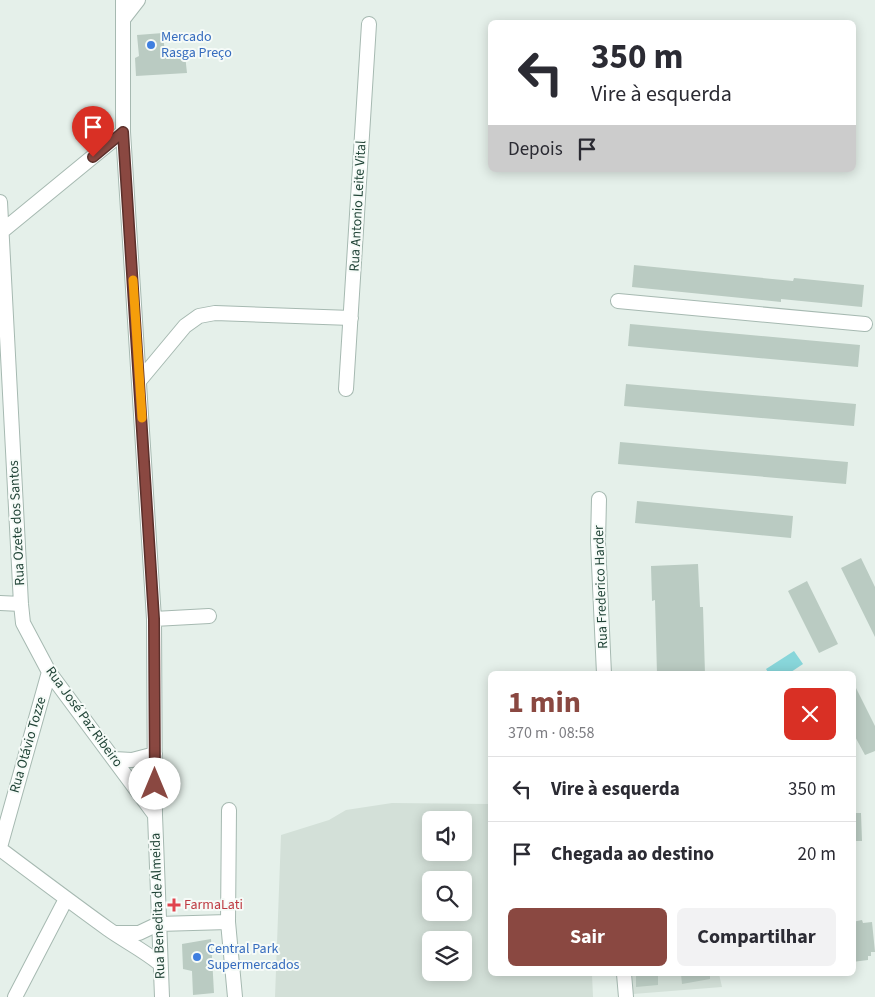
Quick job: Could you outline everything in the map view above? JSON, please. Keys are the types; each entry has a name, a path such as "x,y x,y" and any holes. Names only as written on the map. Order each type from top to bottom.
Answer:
{"street":[{"name":"Rua Benedita de Almeida","path":"122,0 124,18 123,132 154,619 155,815 162,997"},
{"path":"124,18 138,0"},
{"name":"Rua Antonio Leite Vital","path":"346,388 369,24"},
{"path":"1,232 123,132"},
{"name":"Rua Ozete dos Santos","path":"0,202 21,604"},
{"path":"618,301 866,324"},
{"path":"140,380 185,326 199,316 215,313 351,318"},
{"name":"Rua Frederico Harder","path":"599,499 598,542 604,671"},
{"path":"0,603 21,604"},
{"name":"Rua José Paz Ribeiro","path":"21,604 23,623 49,672 155,815"},
{"path":"154,619 209,616"},
{"name":"Rua Otávio Tozze","path":"0,848 49,672"},
{"path":"114,759 132,760 155,754"},
{"path":"229,810 228,922 235,997"},
{"path":"0,848 66,899 160,963"},
{"path":"15,997 66,899"},
{"path":"114,933 139,933 158,924 228,922"},
{"path":"624,976 626,997"}],"shaded area":[{"path":"392,803 488,804 488,976 592,976 593,997 275,997 281,835 329,820 346,810"},
{"path":"632,976 719,976 722,987 633,994"}],"water":[{"path":"794,651 803,664 792,671 767,671 766,669"}],"building":[{"name":"Mercado Rasga Preço","path":"163,33 165,55 185,55 187,73 136,76 135,58 139,56 137,35"},
{"path":"634,265 793,281 794,278 864,285 862,307 781,299 781,302 632,287"},
{"path":"630,324 860,345 858,367 628,346"},
{"path":"626,384 856,404 854,426 624,406"},
{"path":"620,442 848,462 846,484 618,464"},
{"path":"637,501 793,516 791,538 635,523"},
{"path":"861,558 875,587 875,637 841,568"},
{"path":"698,564 700,607 703,607 705,671 657,671 655,600 652,601 651,566"},
{"path":"807,581 838,644 819,653 788,591"},
{"path":"856,688 875,726 875,751 865,755 856,738"},
{"path":"856,813 861,813 862,841 856,841"},
{"path":"856,921 872,922 875,952 871,952 868,960 856,962"},
{"name":"Central Park Supermercados","path":"211,939 214,993 193,995 192,971 183,969 182,944"},
{"path":"636,976 658,976 658,985 636,987"},
{"path":"681,976 710,976 710,979 682,984"}],"slow traffic":[{"path":"133,280 142,418"}],"place":[{"name":"Mercado Rasga Preço","path":"151,45"},
{"name":"FarmaLati","path":"174,905"},
{"name":"Central Park Supermercados","path":"197,957"}],"route":[{"path":"93,157 123,132 154,619 155,784"}]}
